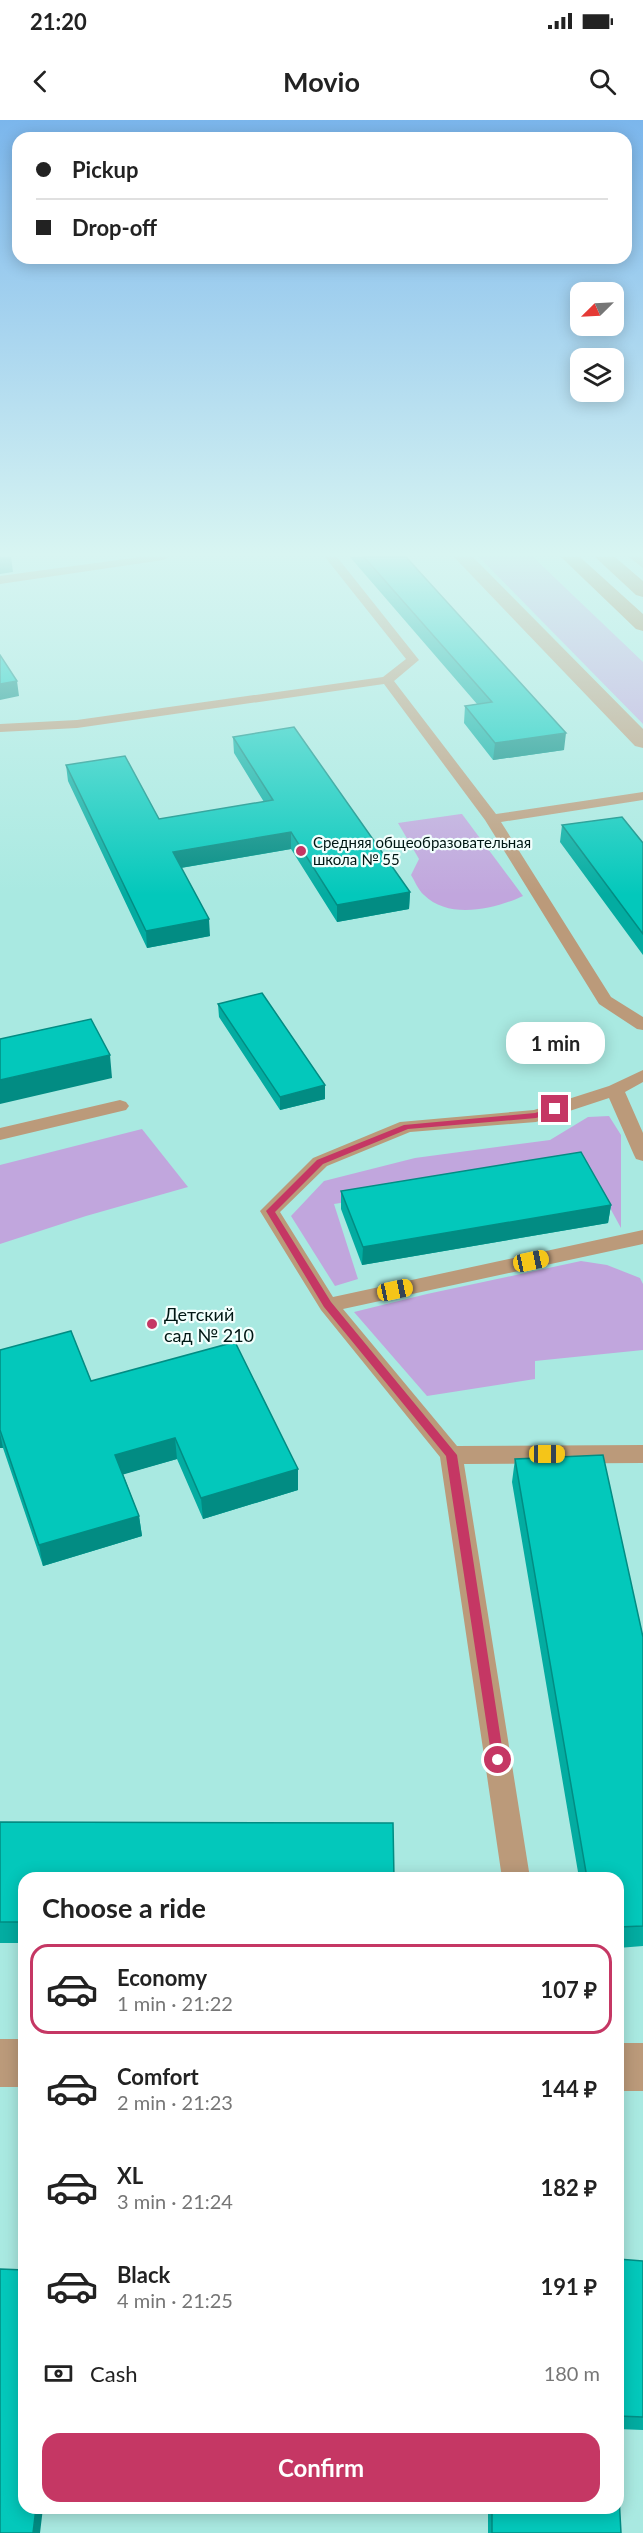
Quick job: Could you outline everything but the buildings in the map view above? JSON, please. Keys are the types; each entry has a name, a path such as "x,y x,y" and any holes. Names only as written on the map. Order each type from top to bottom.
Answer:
{"street":[{"path":"573,670 643,741"},
{"path":"0,2063 18,2063"},
{"path":"624,2067 643,2067"}],"lane":[{"path":"0,728 77,724 387,680 401,670"},
{"path":"387,680 492,819 605,1000 643,1025"},
{"path":"492,819 643,796"},
{"path":"515,1872 451,1455 328,1305 270,1211 320,1162 407,1126 536,1116 615,1090 643,1075"},
{"path":"615,1090 643,1155"},
{"path":"0,1134 120,1106"},
{"path":"328,1305 643,1237"},
{"path":"451,1455 643,1454"}],"shaded area":[{"path":"590,670 643,670 643,724"},
{"path":"462,814 523,896 486,908 459,910 434,903 420,891 411,875 419,859 398,823"},
{"path":"609,1116 621,1135 621,1228 586,1164 334,1204 358,1279 335,1286 291,1216 324,1181 415,1158 550,1140 588,1117"},
{"path":"142,1129 188,1187 86,1216 0,1244 0,1165"},
{"path":"581,1261 607,1265 640,1278 643,1284 643,1350 535,1361 535,1379 427,1396 354,1312 427,1294"}],"place":[{"name":"Средняя общеобразовательная школа № 55","path":"301,851"},
{"name":"Детский сад № 210","path":"152,1324"}],"route":[{"path":"498,1760 451,1455 328,1305 270,1211 320,1162 407,1126 536,1116 555,1109"}]}
